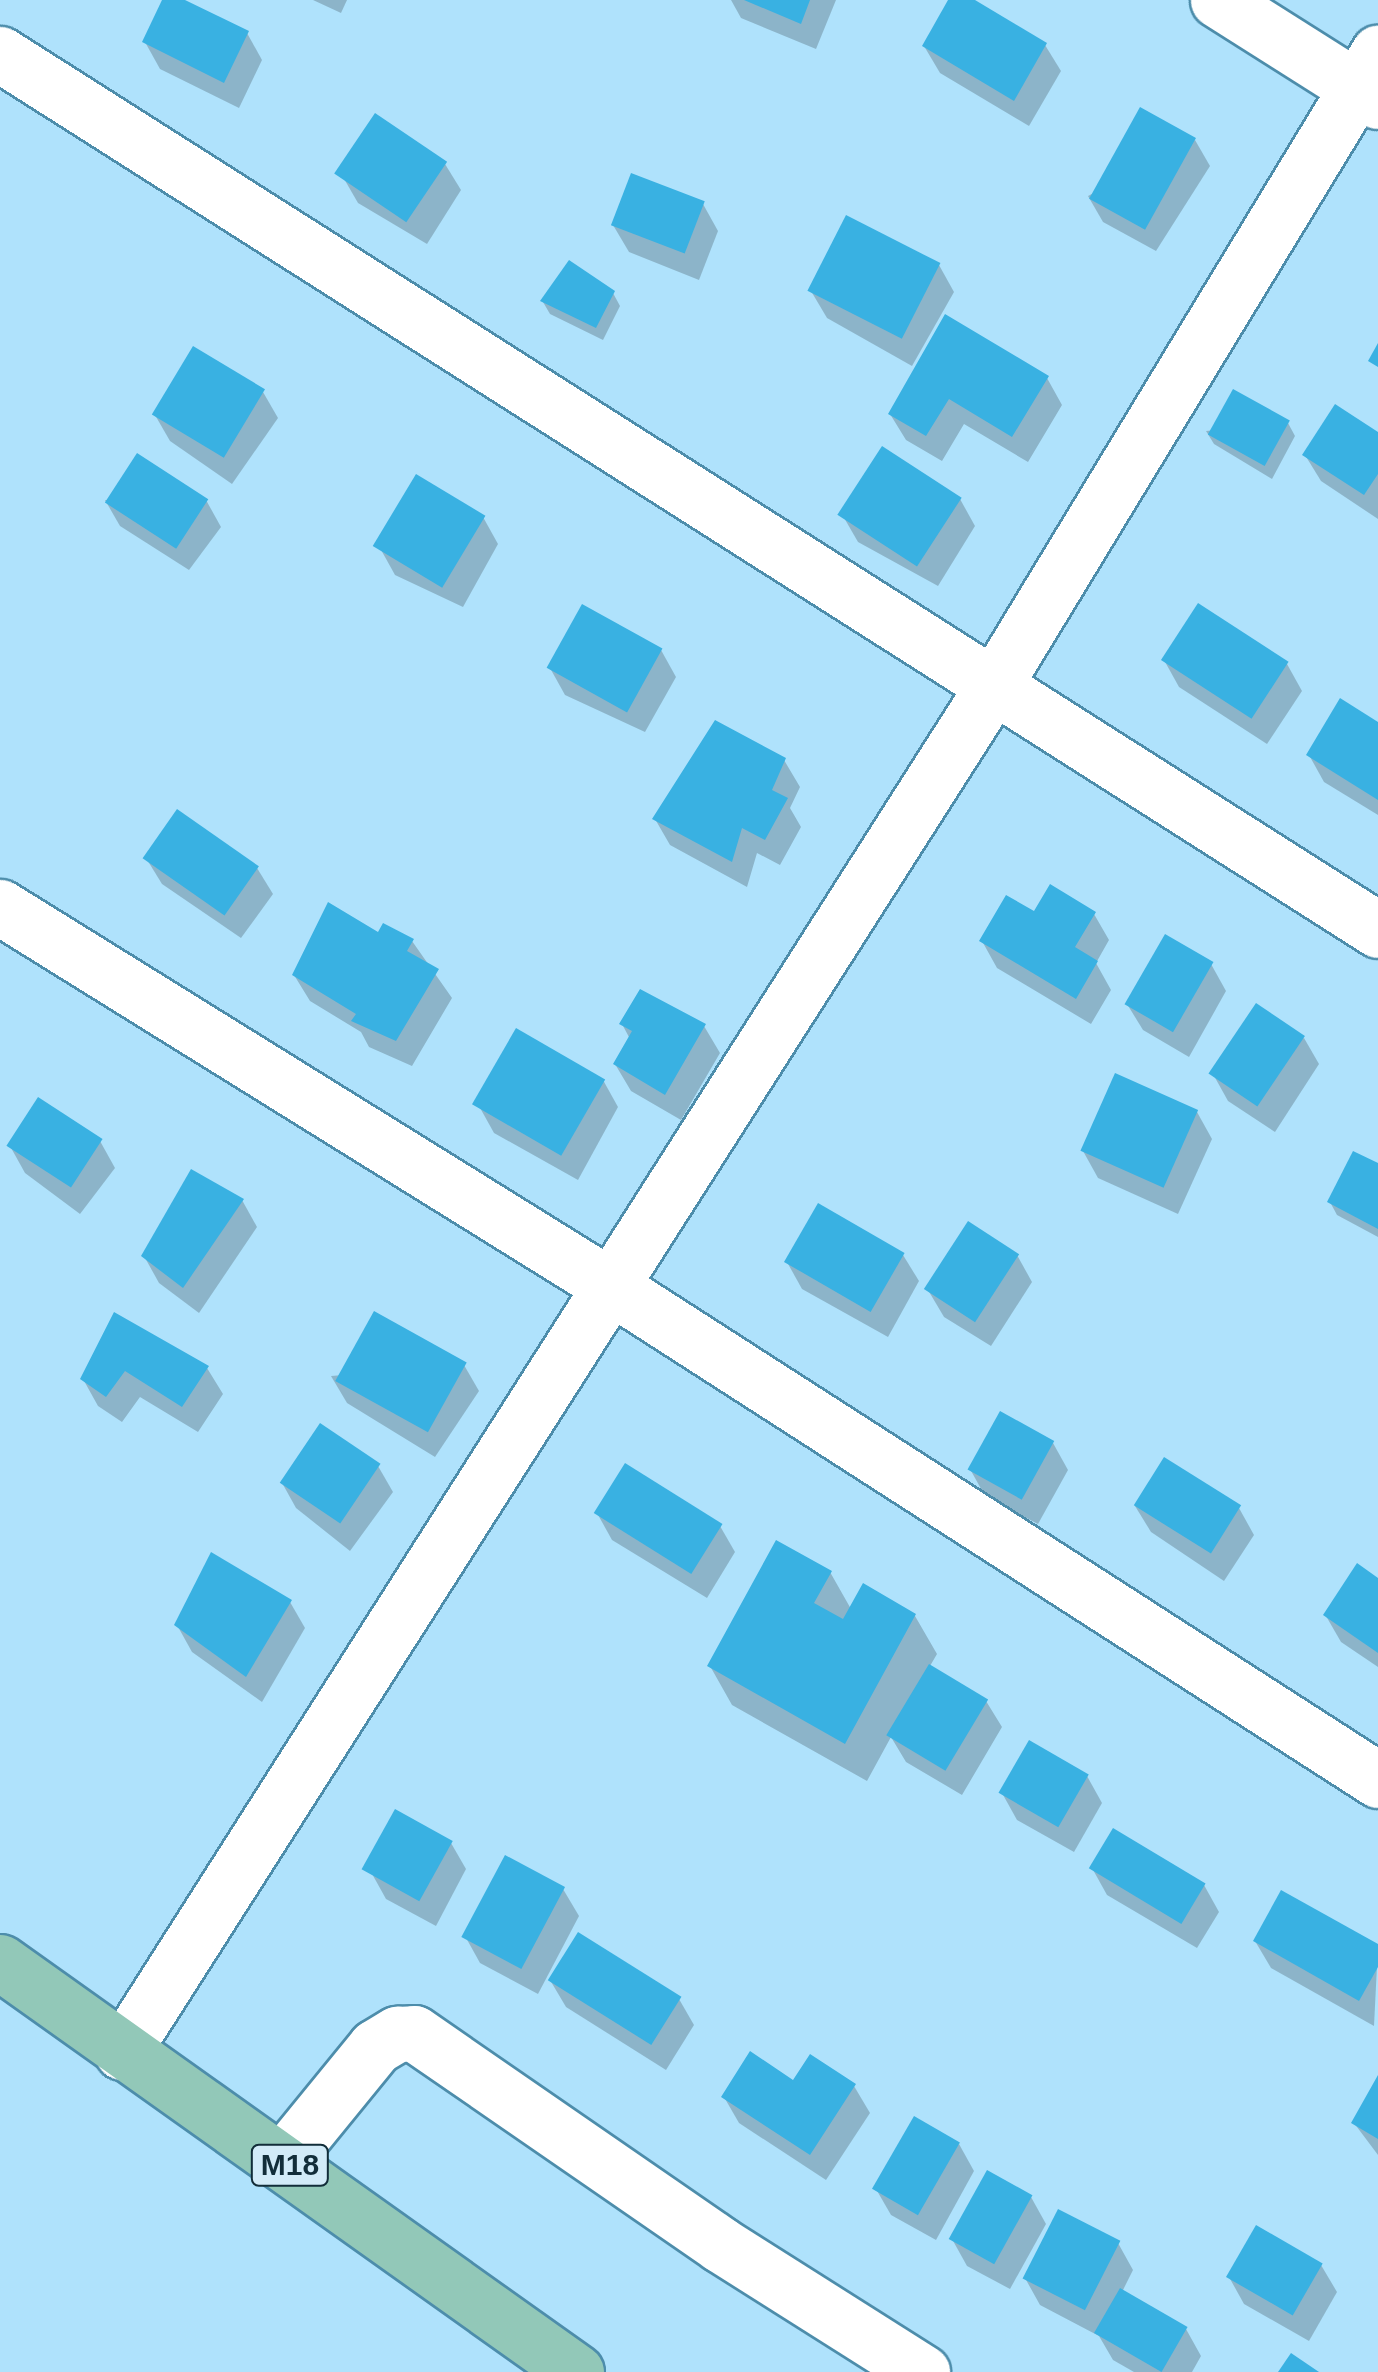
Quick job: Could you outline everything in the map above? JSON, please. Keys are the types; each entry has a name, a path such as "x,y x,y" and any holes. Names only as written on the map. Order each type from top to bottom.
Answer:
{"main road":[{"name":"M18","path":"0,1962 576,2372"}],"street":[{"path":"122,2052 607,1284 994,685 1371,80 1218,0"},
{"path":"0,54 1378,930"},
{"path":"0,907 607,1284 1378,1780"},
{"path":"283,2160 375,2047 414,2033 721,2246 922,2372"}],"building":[{"path":"162,0 185,0 249,31 224,83 142,42"},
{"path":"744,0 810,0 801,24"},
{"path":"948,0 975,0 1047,43 1014,101 922,46"},
{"path":"1140,107 1196,138 1145,230 1089,199"},
{"path":"375,113 447,162 406,222 334,174"},
{"path":"631,173 705,201 685,254 611,225"},
{"path":"846,215 940,263 902,339 807,291"},
{"path":"569,260 615,291 596,328 540,301"},
{"path":"945,314 1049,376 1012,437 949,399 926,436 888,414"},
{"path":"1378,343 1378,367 1368,361"},
{"path":"193,346 265,389 224,458 152,415"},
{"path":"1233,389 1290,421 1265,466 1208,434"},
{"path":"1335,404 1378,432 1378,474 1364,495 1302,455"},
{"path":"882,446 962,498 917,567 837,515"},
{"path":"137,453 208,499 176,549 105,502"},
{"path":"416,474 485,516 442,588 373,546"},
{"path":"1198,603 1289,662 1252,719 1161,660"},
{"path":"582,604 662,649 627,712 547,668"},
{"path":"1340,698 1378,722 1378,800 1306,755"},
{"path":"715,720 786,758 772,790 788,798 765,840 742,828 732,862 652,819"},
{"path":"177,809 259,866 225,916 143,858"},
{"path":"1050,884 1096,912 1075,947 1098,961 1076,999 979,941 1006,895 1034,911"},
{"path":"328,902 378,932 383,923 414,939 407,951 439,969 396,1041 351,1021 356,1014 292,975"},
{"path":"1165,934 1213,962 1173,1032 1124,1004"},
{"path":"640,989 706,1024 665,1095 613,1064 632,1031 619,1024"},
{"path":"1256,1003 1305,1036 1257,1106 1208,1073"},
{"path":"516,1028 605,1080 561,1156 472,1104"},
{"path":"1115,1073 1198,1110 1164,1188 1080,1151"},
{"path":"38,1097 103,1139 71,1188 6,1146"},
{"path":"1353,1151 1378,1163 1378,1229 1327,1202"},
{"path":"191,1169 244,1199 183,1288 141,1256"},
{"path":"818,1203 905,1253 871,1312 784,1262"},
{"path":"968,1221 1019,1254 975,1322 924,1289"},
{"path":"374,1311 467,1362 428,1432 335,1381"},
{"path":"114,1312 209,1366 182,1407 125,1371 106,1397 80,1379"},
{"path":"1000,1411 1054,1441 1022,1500 968,1470"},
{"path":"320,1423 381,1464 340,1524 280,1483"},
{"path":"1164,1457 1241,1505 1211,1554 1134,1505"},
{"path":"625,1463 723,1524 691,1574 594,1513"},
{"path":"776,1540 832,1571 814,1603 843,1619 863,1583 916,1614 845,1744 707,1666"},
{"path":"211,1552 292,1600 246,1677 174,1625"},
{"path":"1357,1563 1378,1578 1378,1653 1323,1615"},
{"path":"929,1664 988,1700 945,1771 886,1735"},
{"path":"1029,1740 1089,1774 1058,1827 998,1793"},
{"path":"395,1809 453,1841 419,1901 362,1869"},
{"path":"1113,1828 1206,1884 1181,1924 1089,1868"},
{"path":"505,1855 565,1887 521,1969 461,1937"},
{"path":"1281,1890 1378,1944 1378,1967 1359,2001 1253,1941"},
{"path":"578,1932 681,1997 651,2045 548,1980"},
{"path":"750,2051 793,2080 810,2054 856,2084 810,2155 721,2097"},
{"path":"1378,2075 1378,2139 1351,2123"},
{"path":"914,2116 960,2142 918,2215 872,2189"},
{"path":"987,2170 1032,2195 994,2264 949,2239"},
{"path":"1058,2209 1120,2241 1085,2310 1023,2278"},
{"path":"1256,2225 1323,2264 1293,2315 1226,2277"},
{"path":"1120,2288 1188,2327 1162,2372 1094,2333"},
{"path":"1291,2353 1319,2372 1278,2372"}]}
